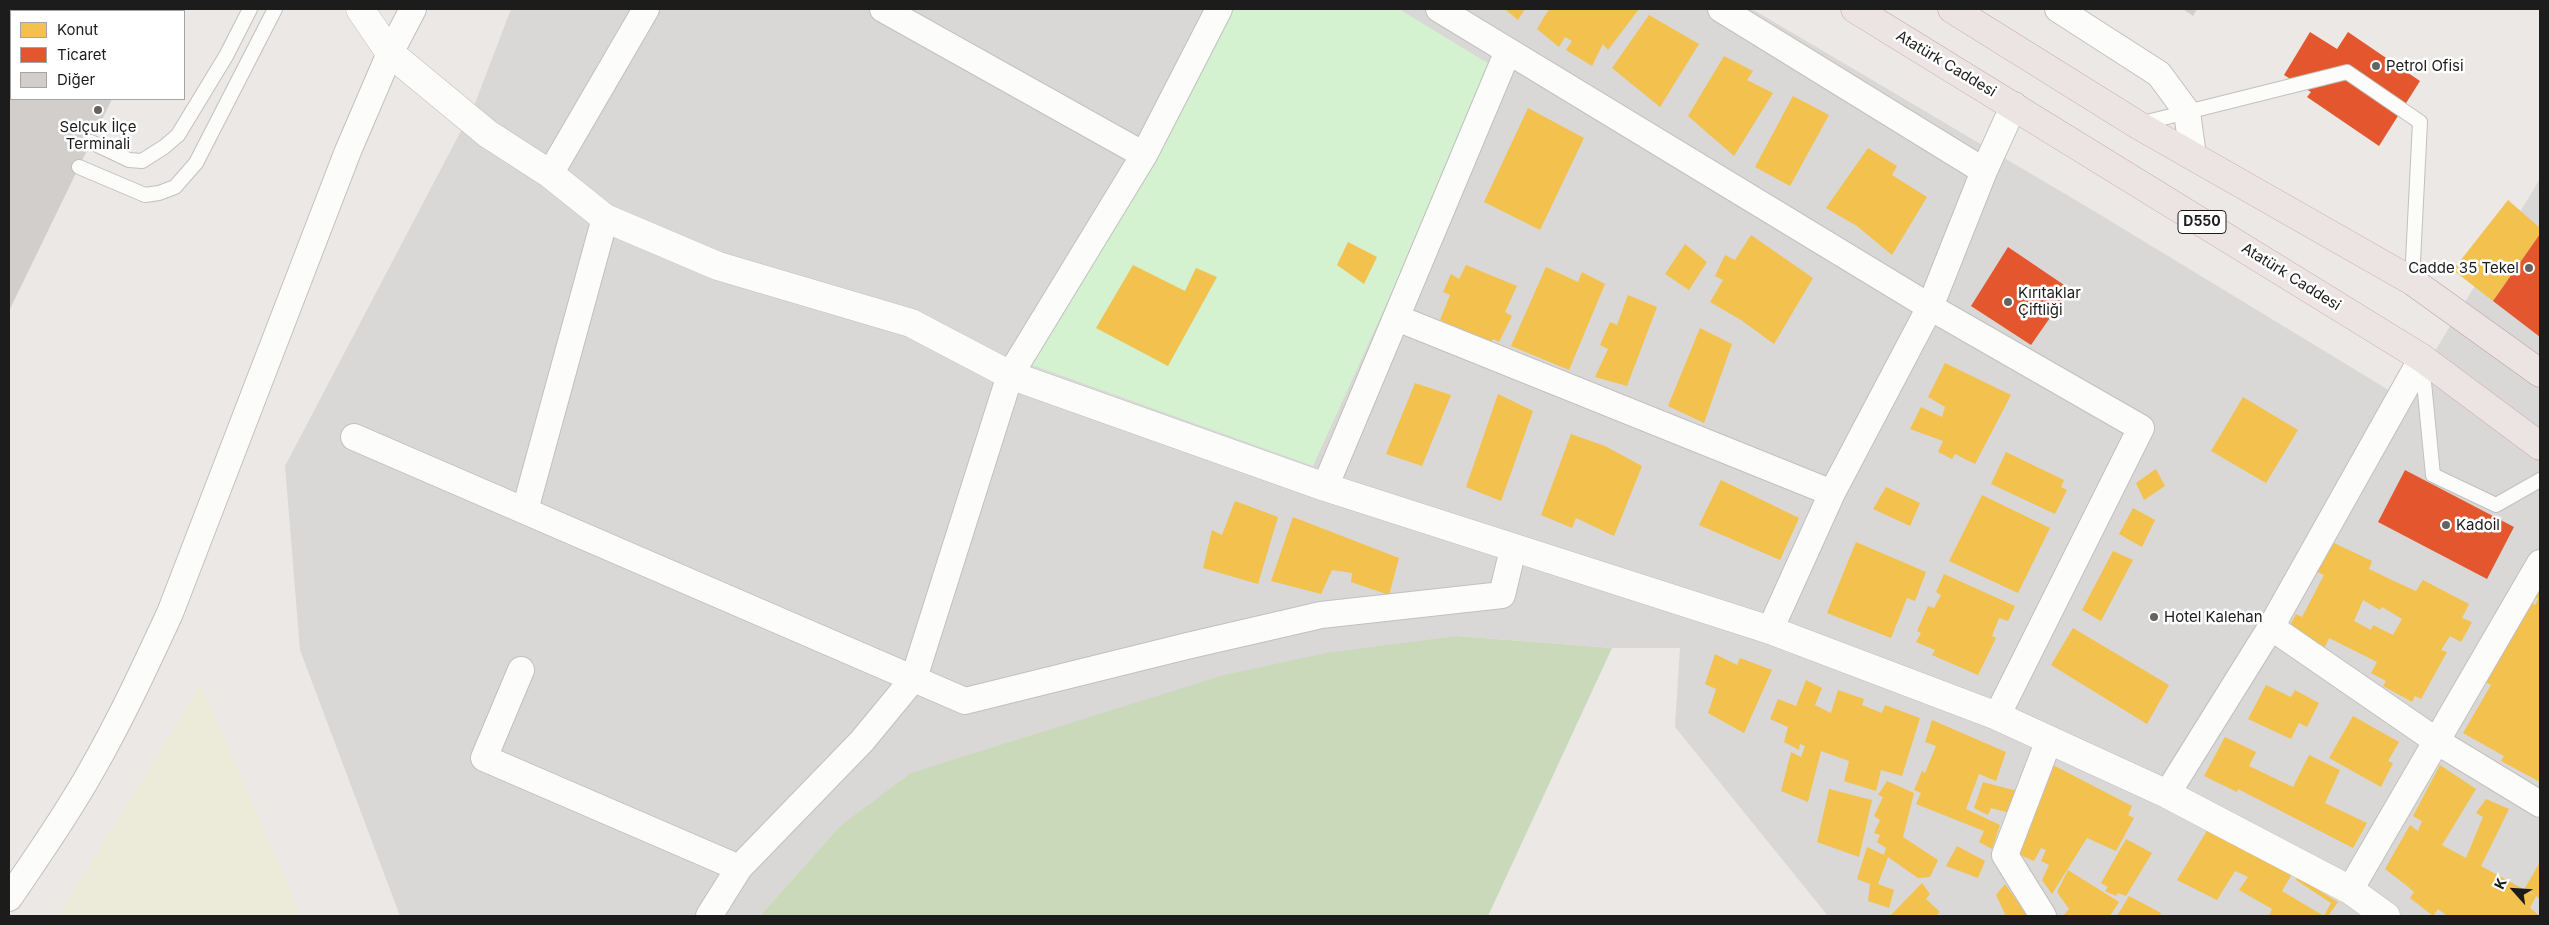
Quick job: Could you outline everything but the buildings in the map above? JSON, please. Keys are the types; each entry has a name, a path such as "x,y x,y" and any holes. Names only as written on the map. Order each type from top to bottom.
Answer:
{"highway":[{"name":"Atatürk Caddesi","path":"1855,9 2014,105 2422,358 2540,446"},
{"path":"1952,9 2138,125 2412,281 2540,373"}],"street":[{"path":"360,9 390,53 488,134 550,174 606,218 718,266 911,323 1010,375 1325,487 1513,549 1770,630 1997,716 2168,794 2350,890 2386,916"},
{"path":"9,898 90,774 133,694 162,631 348,151 390,53 412,9"},
{"path":"550,174 646,9"},
{"path":"883,9 1144,155"},
{"path":"708,916 739,868 862,741 914,678 1010,375 1144,155 1219,9"},
{"path":"1440,9 1930,306 2140,428 1997,716"},
{"path":"1721,9 1984,171"},
{"path":"2058,9 2159,74 2187,112 2193,156"},
{"path":"1325,487 1508,51"},
{"path":"1770,630 1832,493 1930,306 1984,171 2014,105"},
{"path":"525,510 606,218"},
{"path":"1397,318 1832,493"},
{"path":"2168,794 2271,627 2422,358"},
{"path":"354,437 965,701 1321,615 1502,595 1513,549"},
{"path":"2350,890 2438,742 2540,563"},
{"path":"2271,627 2438,742 2540,804"},
{"path":"521,670 484,758 739,868"},
{"path":"2043,916 2005,855 2049,740"}],"lane":[{"path":"91,142 129,160 142,161 164,147 178,135 226,56 250,9"},
{"path":"79,167 145,195 159,193 175,187 196,163 275,9"},
{"path":"2138,125 2347,72 2420,122 2412,281"},
{"path":"2422,358 2433,475 2496,505 2540,480"}],"shaded area":[{"path":"511,9 1752,9 2094,211 2405,400 2540,179 2540,916 1828,916 1675,727 1680,648 1612,648 1457,636 839,827 760,916 400,916 300,650 285,466 474,106"},
{"path":"201,685 301,916 58,916"}],"green space":[{"path":"1232,9 1399,9 1494,67 1313,466 1032,365"},
{"path":"1457,636 1612,648 1488,916 760,916 839,827 911,773 1224,675 1326,653"}],"place":[{"name":"Petrol Ofisi","path":"2376,66"},
{"name":"Selçuk İlçe Terminali","path":"98,110"},
{"name":"Cadde 35 Tekel","path":"2529,268"},
{"name":"Kırıtaklar Çiftliği","path":"2008,302"},
{"name":"Kadoil","path":"2446,525"},
{"name":"Hotel Kalehan","path":"2154,617"}]}
